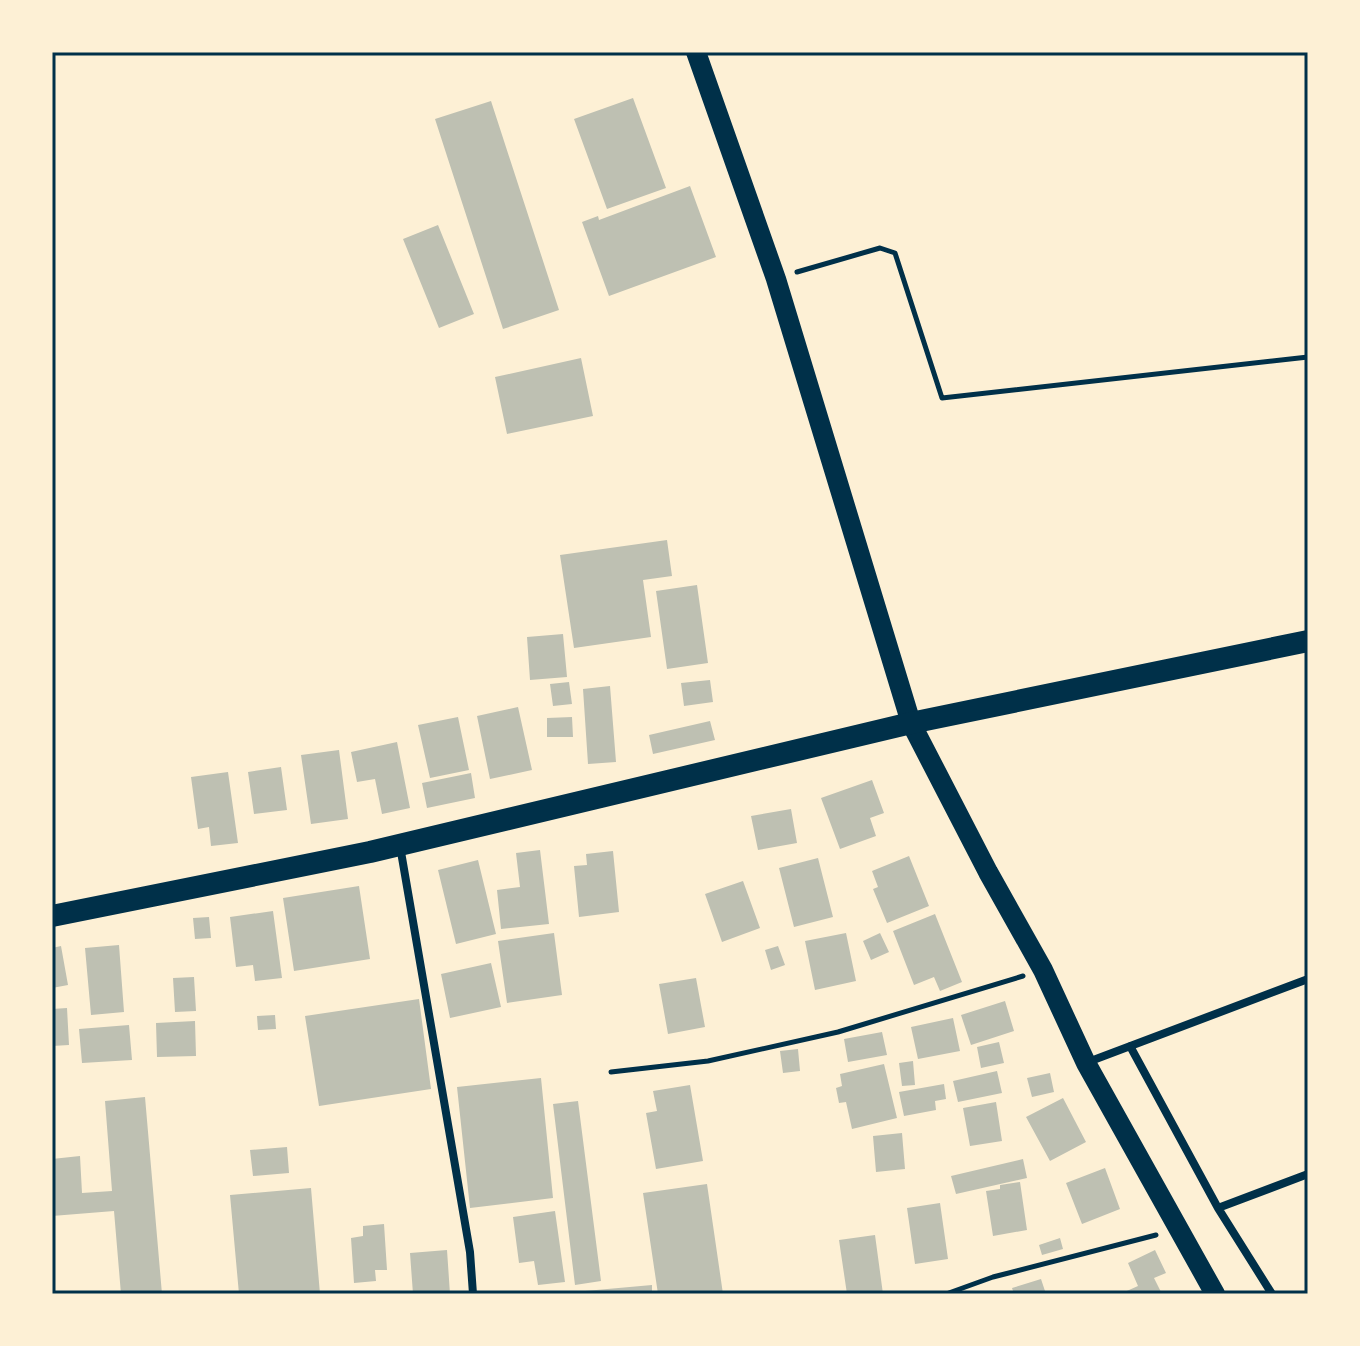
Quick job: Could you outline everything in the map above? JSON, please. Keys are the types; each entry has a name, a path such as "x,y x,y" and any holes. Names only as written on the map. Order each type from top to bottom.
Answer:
{"highway":[{"path":"52,916 400,845 911,723 1308,641"}],"main road":[{"path":"696,52 776,279 911,723 1043,970 1086,1063 1215,1294"}],"street":[{"path":"400,845 470,1252 473,1294"},
{"path":"1086,1063 1308,979"},
{"path":"1130,1046 1218,1208 1272,1294"},
{"path":"1218,1208 1308,1174"}],"path":[{"path":"776,279 880,248 895,253 942,398 1308,357"},
{"path":"611,1072 708,1061 838,1032 1043,970"},
{"path":"946,1294 1069,1255 1181,1229"}],"building":[{"path":"633,98 666,188 607,209 574,119"},
{"path":"491,101 559,310 503,329 435,119"},
{"path":"690,186 716,257 609,296 582,222 598,216 599,220"},
{"path":"438,225 474,314 439,328 403,239"},
{"path":"581,358 593,416 507,434 495,377"},
{"path":"667,540 672,576 643,580 651,637 574,648 560,555"},
{"path":"697,585 708,663 667,669 656,591"},
{"path":"563,634 567,677 530,680 527,637"},
{"path":"710,680 713,702 684,706 681,683"},
{"path":"569,682 572,704 553,706 550,684"},
{"path":"610,686 616,762 588,764 583,689"},
{"path":"518,707 532,770 490,779 477,716"},
{"path":"458,717 469,770 430,778 418,725"},
{"path":"572,717 573,737 547,737 547,718"},
{"path":"710,721 715,740 653,754 649,735"},
{"path":"397,742 410,808 382,814 375,779 357,782 351,752"},
{"path":"339,750 348,819 311,824 301,755"},
{"path":"281,767 287,810 254,814 248,772"},
{"path":"228,772 238,843 211,846 209,827 198,829 191,777"},
{"path":"471,773 475,798 427,808 422,783"},
{"path":"872,780 884,813 870,818 876,836 840,849 821,798"},
{"path":"791,809 797,843 758,850 751,816"},
{"path":"540,850 549,924 501,929 497,890 520,887 516,853"},
{"path":"613,851 619,912 579,917 574,866 587,865 586,854"},
{"path":"909,856 929,906 887,923 873,889 878,887 872,871"},
{"path":"818,858 833,917 794,927 779,868"},
{"path":"478,860 496,934 456,944 438,870"},
{"path":"743,881 760,928 722,942 705,894"},
{"path":"359,886 370,959 294,971 283,898"},
{"path":"273,911 282,978 255,981 253,965 236,967 230,917"},
{"path":"935,914 962,982 940,991 934,977 914,985 893,931"},
{"path":"209,917 211,938 195,939 193,918"},
{"path":"554,933 562,995 507,1003 498,941"},
{"path":"846,933 856,981 815,990 805,941"},
{"path":"880,933 889,952 871,960 863,941"},
{"path":"119,945 124,1012 91,1015 85,948"},
{"path":"61,946 68,985 52,988 52,948"},
{"path":"778,946 785,965 771,970 765,950"},
{"path":"491,963 501,1007 450,1018 441,974"},
{"path":"194,977 196,1011 175,1012 173,978"},
{"path":"696,978 705,1027 668,1034 659,984"},
{"path":"419,999 431,1089 319,1106 305,1016"},
{"path":"1005,1001 1014,1031 971,1045 961,1015"},
{"path":"67,1008 69,1045 52,1046 52,1009"},
{"path":"275,1015 276,1029 258,1030 257,1016"},
{"path":"953,1018 960,1051 918,1059 911,1027"},
{"path":"195,1021 196,1056 157,1057 156,1023"},
{"path":"129,1025 132,1060 82,1063 79,1029"},
{"path":"882,1032 887,1055 848,1062 844,1039"},
{"path":"999,1042 1004,1063 981,1068 977,1047"},
{"path":"798,1049 800,1071 783,1073 780,1051"},
{"path":"913,1061 915,1085 902,1086 899,1063"},
{"path":"884,1064 897,1118 852,1129 846,1102 839,1103 836,1088 842,1086 840,1074"},
{"path":"997,1071 1002,1093 958,1102 953,1081"},
{"path":"1050,1073 1054,1092 1032,1097 1027,1078"},
{"path":"541,1078 553,1198 470,1208 457,1087"},
{"path":"944,1084 946,1099 935,1101 936,1110 904,1116 899,1092"},
{"path":"690,1085 703,1161 656,1169 646,1113 657,1111 653,1091"},
{"path":"145,1097 162,1294 121,1294 114,1211 52,1216 52,1159 80,1156 82,1193 112,1191 105,1101"},
{"path":"1063,1098 1086,1142 1050,1161 1026,1117"},
{"path":"578,1101 601,1281 575,1285 553,1104"},
{"path":"996,1102 1002,1141 970,1146 963,1108"},
{"path":"902,1133 905,1169 876,1172 873,1136"},
{"path":"287,1147 289,1173 253,1176 250,1150"},
{"path":"1023,1159 1027,1178 956,1194 951,1176"},
{"path":"1105,1168 1120,1209 1082,1224 1066,1183"},
{"path":"1020,1182 1027,1230 993,1236 986,1191"},
{"path":"707,1184 723,1294 658,1294 643,1193"},
{"path":"311,1188 320,1294 239,1294 230,1195"},
{"path":"940,1203 948,1259 915,1264 907,1208"},
{"path":"555,1211 565,1282 538,1285 534,1261 519,1263 513,1217"},
{"path":"384,1224 387,1270 375,1270 376,1281 354,1283 351,1238 363,1236 363,1226"},
{"path":"875,1235 883,1294 847,1294 839,1240"},
{"path":"1060,1238 1063,1249 1042,1255 1039,1245"},
{"path":"447,1250 450,1294 413,1294 410,1253"},
{"path":"1155,1250 1166,1273 1154,1278 1162,1294 1120,1294 1138,1286 1128,1263"},
{"path":"1041,1279 1046,1294 1014,1294 1012,1288"},
{"path":"652,1285 652,1294 585,1294 585,1291"}]}
